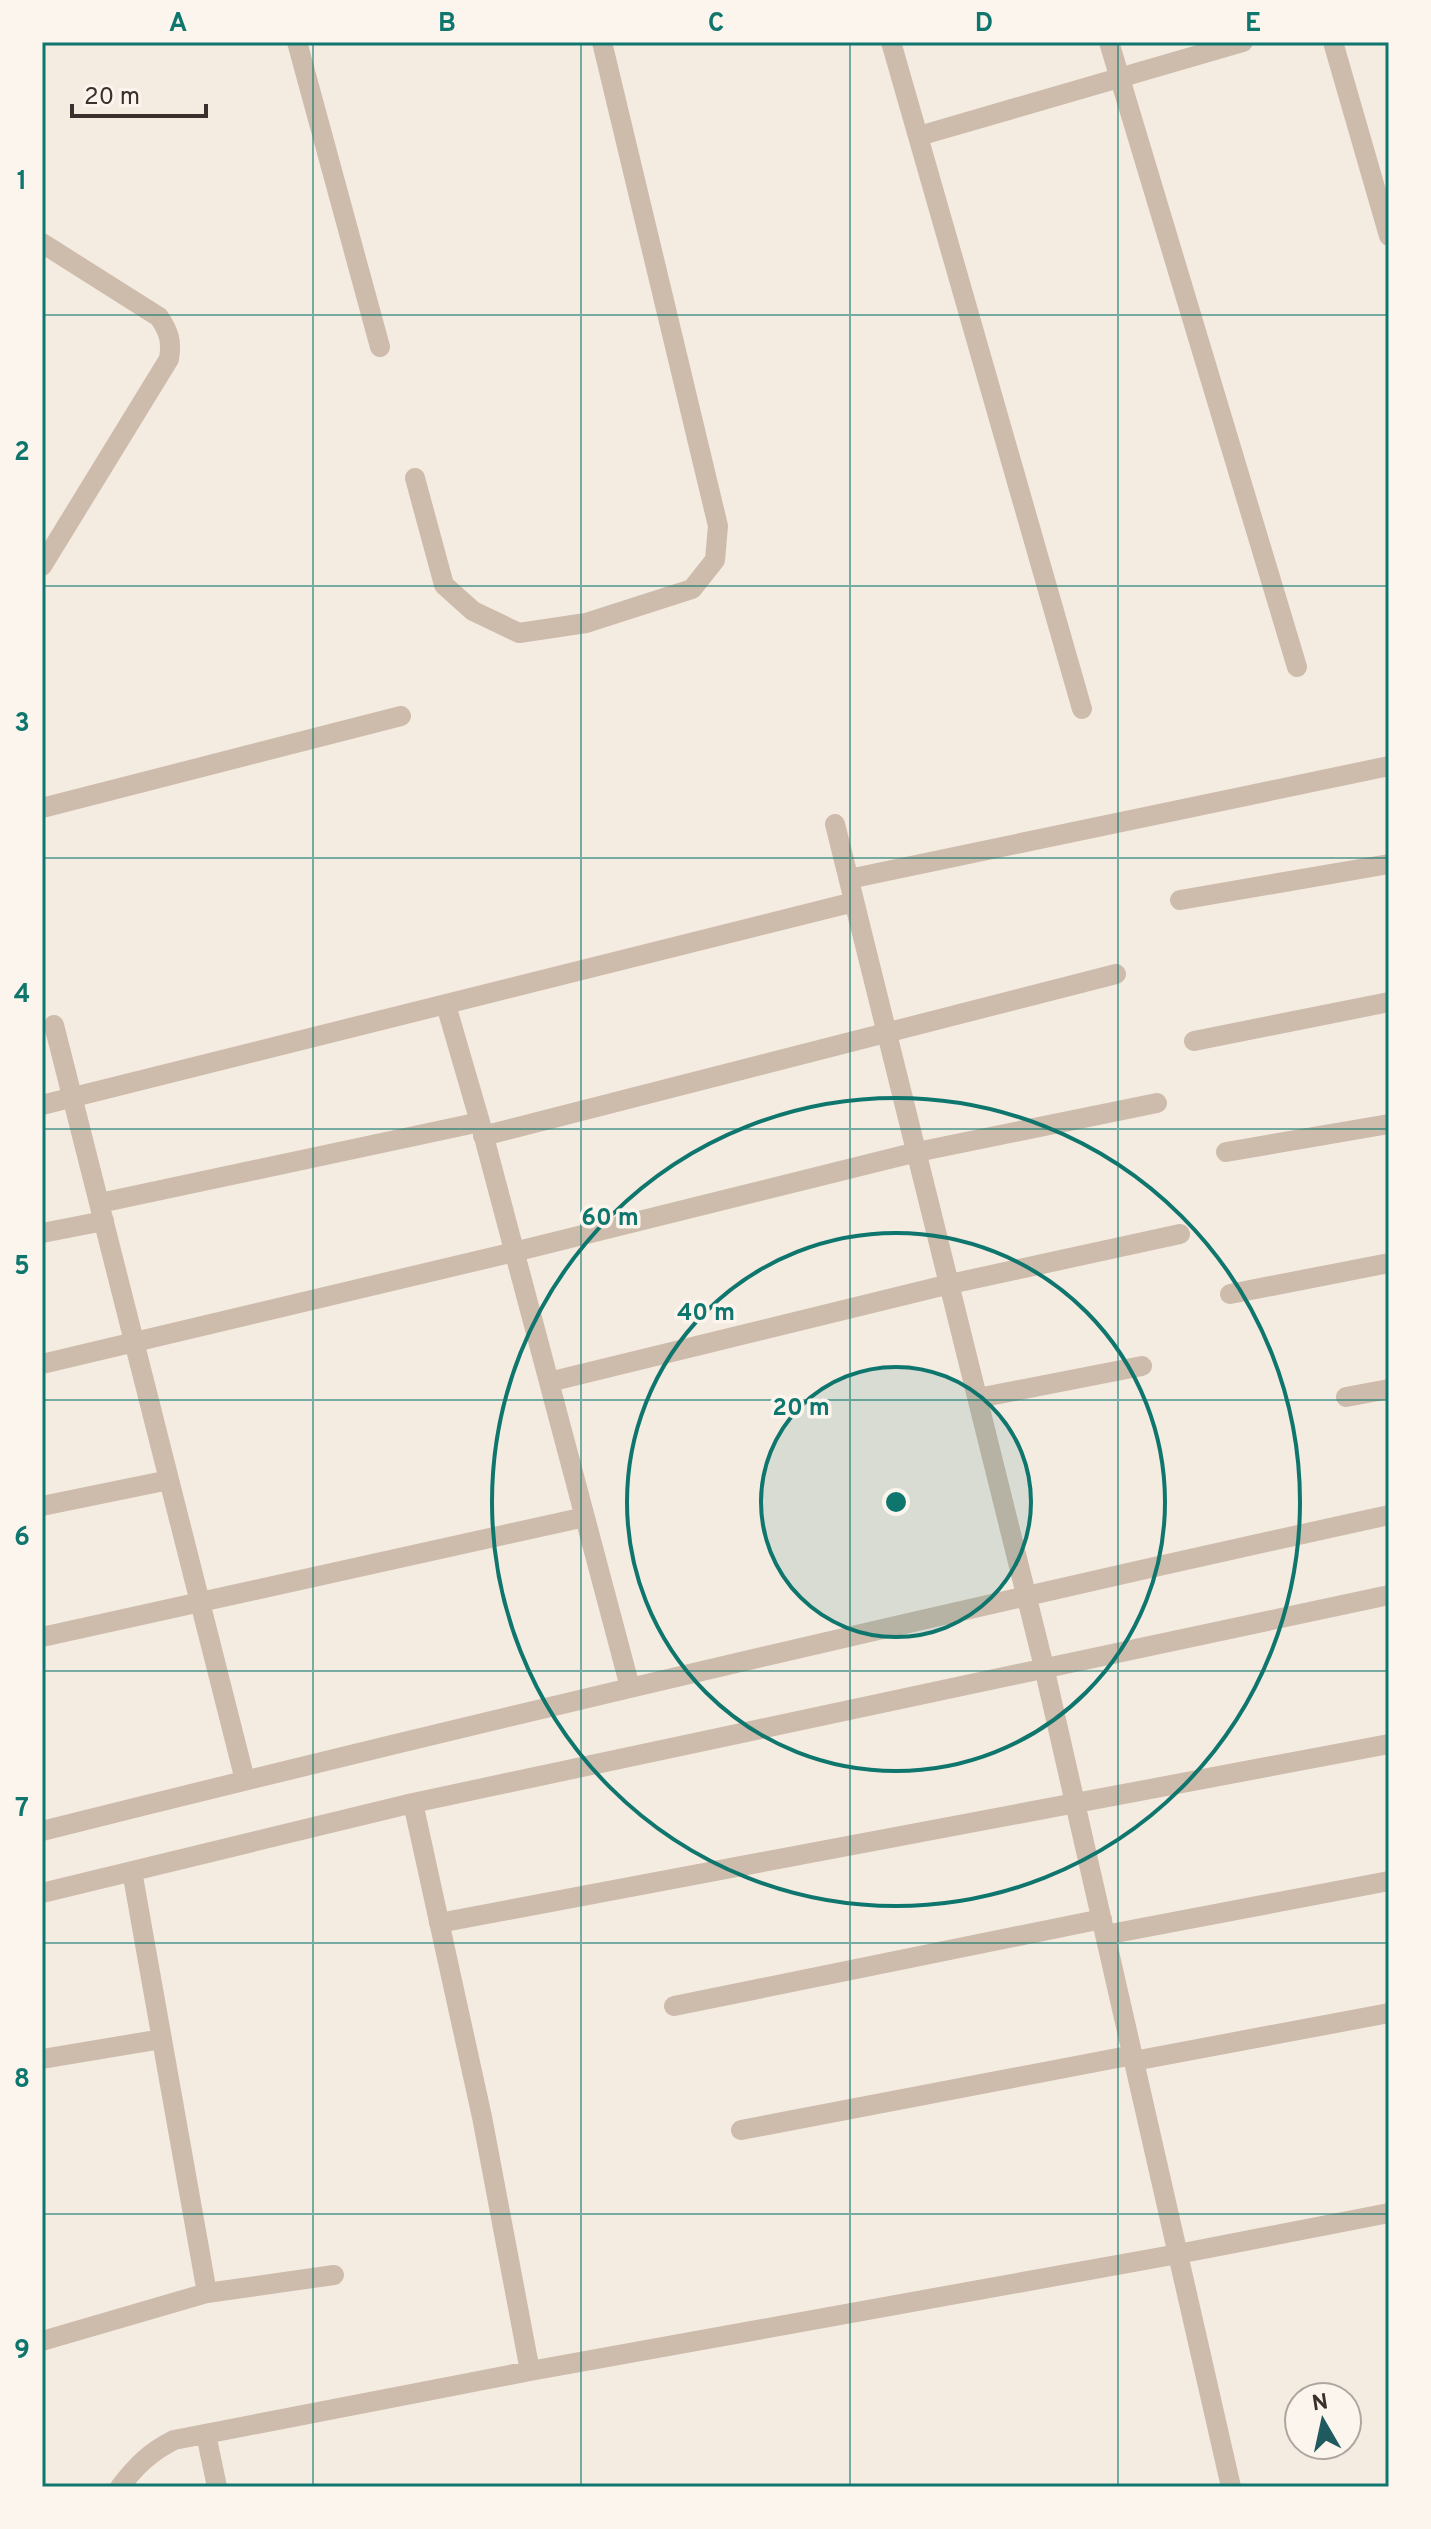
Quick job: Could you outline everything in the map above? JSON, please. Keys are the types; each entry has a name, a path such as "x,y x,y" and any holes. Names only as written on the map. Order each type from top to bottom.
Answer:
{"street":[{"path":"297,42 380,347"},
{"path":"415,478 444,585 473,611 519,633 586,623 692,589 715,560 718,526 602,42"},
{"path":"891,42 1082,709"},
{"path":"1109,42 1297,667"},
{"path":"919,136 1243,42"},
{"path":"1333,42 1389,236"},
{"path":"42,243 159,317 172,343 169,359 42,566"},
{"path":"42,808 401,716"},
{"path":"849,879 1389,766"},
{"path":"835,824 1044,1667 1231,2487"},
{"path":"1180,900 1389,864"},
{"path":"42,1105 854,902"},
{"path":"42,1233 102,1212 482,1129 1116,974"},
{"path":"1194,1041 1389,1002"},
{"path":"446,1005 482,1129 630,1687"},
{"path":"54,1025 245,1780"},
{"path":"42,1364 917,1152 1157,1103"},
{"path":"1226,1152 1389,1124"},
{"path":"549,1382 950,1284 1180,1234"},
{"path":"1230,1294 1389,1263"},
{"path":"978,1398 1142,1366"},
{"path":"1346,1397 1389,1389"},
{"path":"42,1506 169,1480"},
{"path":"42,1831 630,1687 1389,1515"},
{"path":"42,1637 585,1517"},
{"path":"42,1893 413,1803 1389,1595"},
{"path":"439,1923 1389,1744"},
{"path":"413,1803 482,2117 530,2371"},
{"path":"132,1871 207,2293"},
{"path":"674,2006 1104,1927 1389,1881"},
{"path":"741,2130 1389,2013"},
{"path":"42,2059 162,2039"},
{"path":"120,2487 139,2463 154,2450 174,2440 530,2371 1389,2213"},
{"path":"42,2341 207,2293 334,2275"},
{"path":"206,2434 217,2487"}]}
